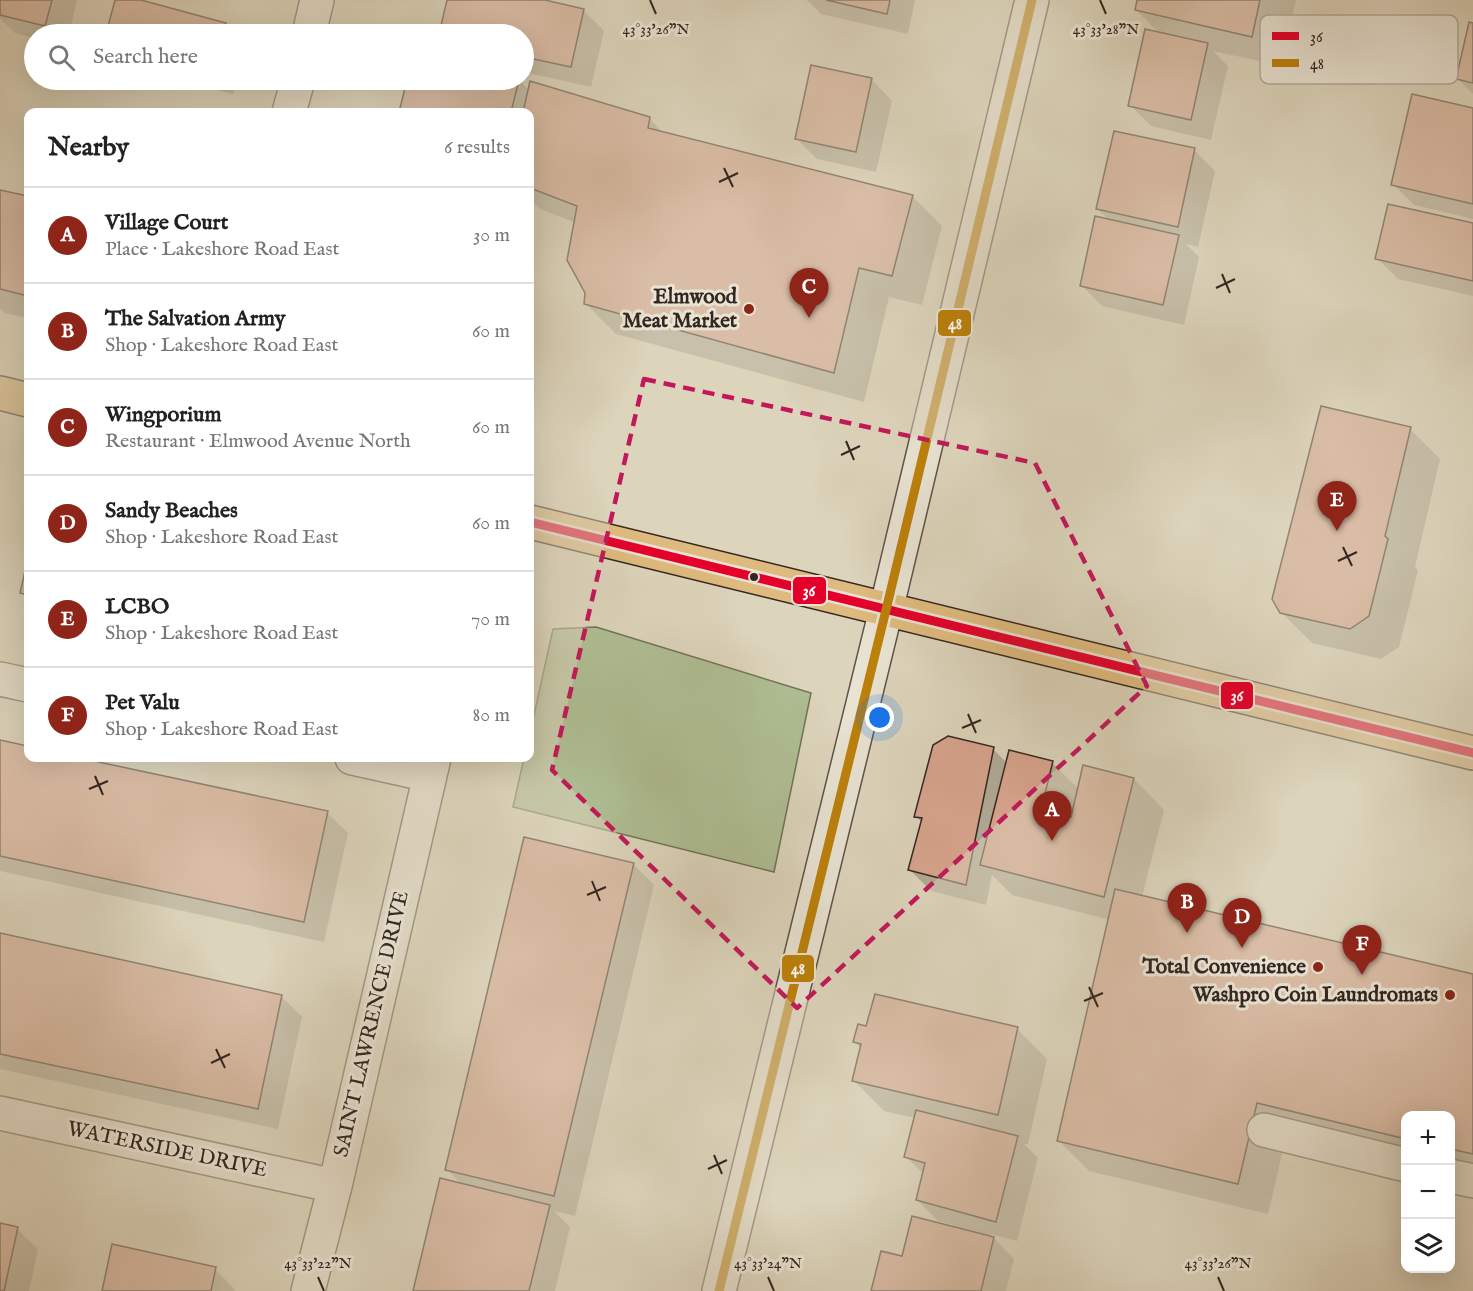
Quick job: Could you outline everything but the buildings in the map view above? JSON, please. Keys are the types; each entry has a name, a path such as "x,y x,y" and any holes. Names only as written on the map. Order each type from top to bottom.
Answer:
{"main road":[{"path":"0,393 24,399"},
{"path":"534,523 1473,753"}],"street":[{"path":"311,24 317,0"},
{"path":"719,1291 886,610 1032,0"},
{"path":"291,108 295,90"},
{"path":"0,679 24,684"},
{"path":"392,762 431,766"},
{"name":"SAINT LAWRENCE DRIVE","path":"308,1291 335,1186 431,766"},
{"name":"WATERSIDE DRIVE","path":"0,1113 335,1186"},
{"path":"1264,1130 1401,1164"},
{"path":"1455,1177 1473,1182"}],"highlighted area":[{"path":"644,379 1035,463 1147,686 797,1008 552,770"}],"green space":[{"path":"596,627 811,693 774,872 513,807 523,762 534,762 534,715 553,629"}],"transit line":[{"name":"48","path":"719,1291 886,610 1032,0"},
{"name":"36","path":"534,523 1473,753"}],"place":[{"name":"Elmwood Meat Market","path":"749,309"},
{"name":"Wingporium","path":"809,318"},
{"name":"LCBO","path":"1337,531"},
{"name":"Village Court","path":"1052,841"},
{"name":"The Salvation Army","path":"1187,933"},
{"name":"Sandy Beaches","path":"1242,948"},
{"name":"Total Convenience","path":"1318,967"},
{"name":"Pet Valu","path":"1362,975"},
{"name":"Washpro Coin Laundromats","path":"1450,995"}]}
